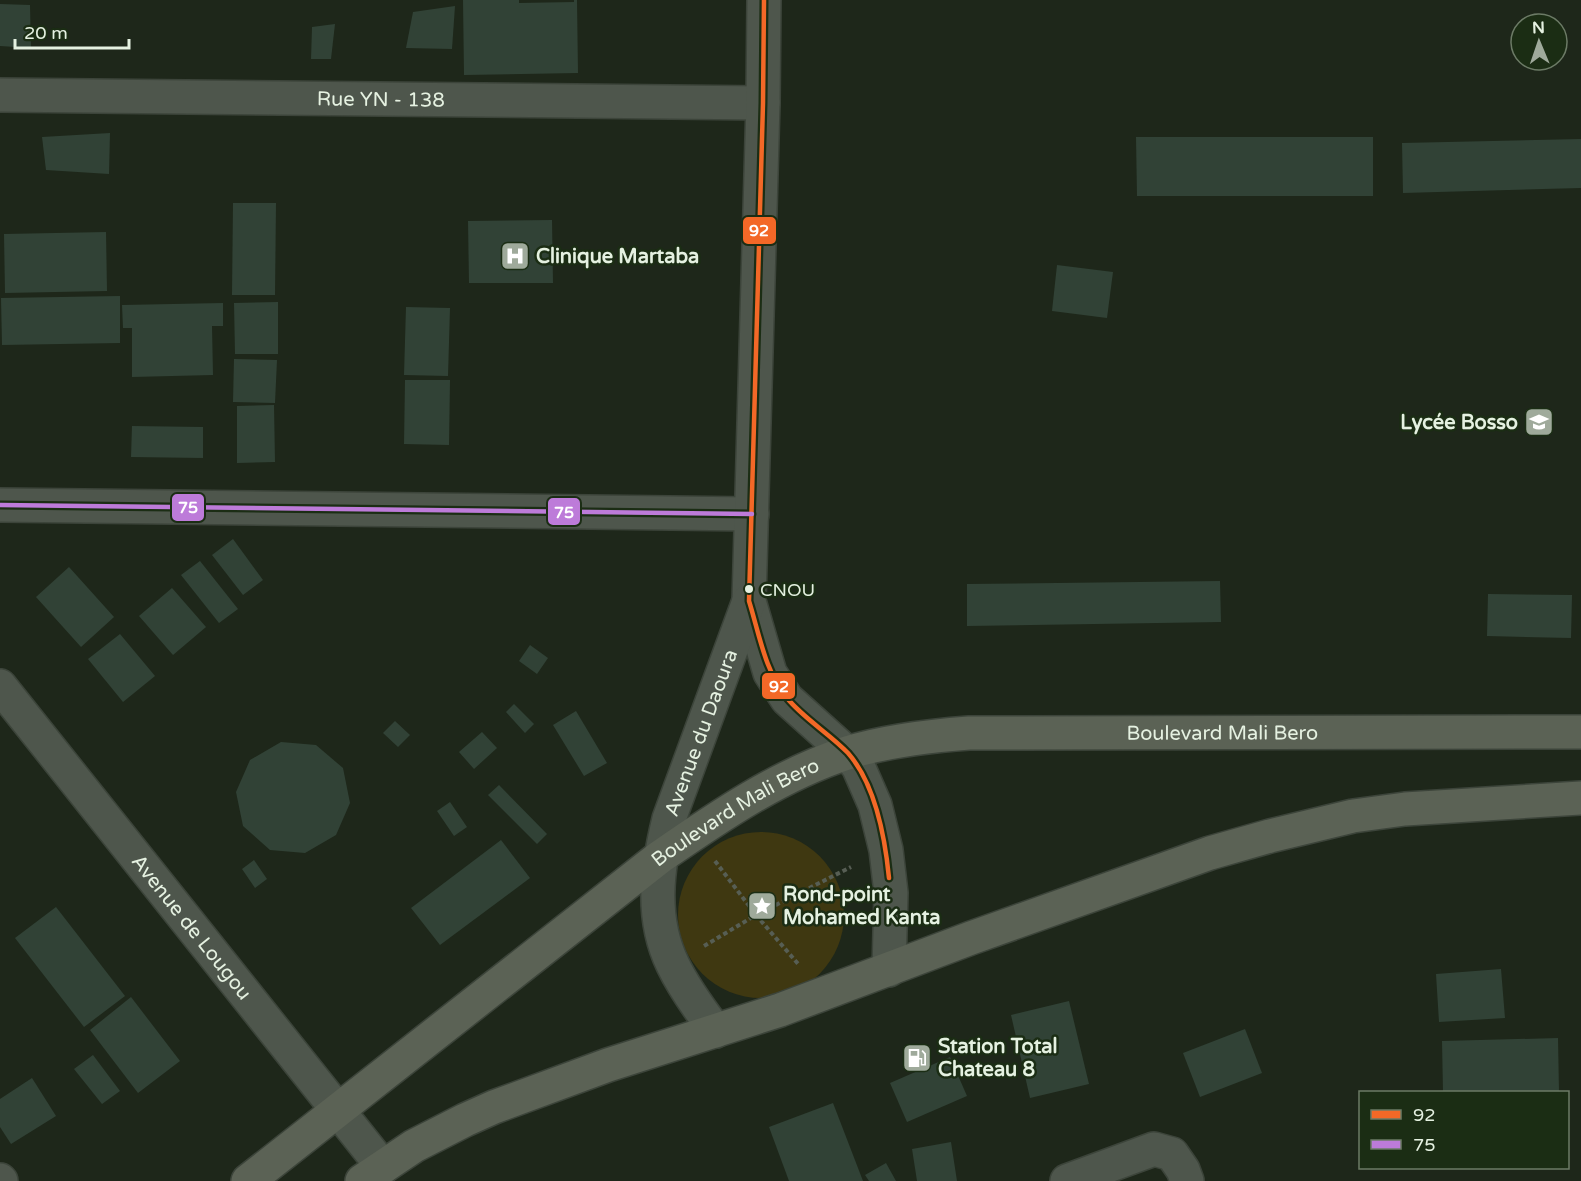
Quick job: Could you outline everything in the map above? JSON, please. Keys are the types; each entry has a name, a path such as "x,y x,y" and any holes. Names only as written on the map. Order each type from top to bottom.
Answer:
{"main road":[{"name":"Boulevard Mali Bero","path":"248,1181 660,857 712,821 774,784 847,753 909,739 969,733 1581,732"},
{"path":"373,1174 414,1146 494,1107 608,1065 825,994 971,938 1210,853 1353,816 1405,809 1581,798"}],"street":[{"name":"Avenue du Daoura","path":"716,1031 672,964 664,945 658,918 657,896 660,857 669,819 749,601 764,0"},
{"name":"Rue YN - 138","path":"0,95 763,103"},
{"path":"0,505 752,514"},
{"name":"Avenue du Daoura","path":"749,601 770,673 787,699 847,753 858,766 875,805 886,850 891,893 889,970"},
{"name":"Avenue de Lougou","path":"0,686 337,1110 373,1174"},
{"path":"1067,1181 1154,1149 1172,1154 1183,1170 1187,1181"}],"path":[{"path":"694,835 756,915 825,994"},
{"path":"672,964 798,892 886,850"}],"shaded area":[{"path":"761,832 777,833 793,838 820,856 838,883 843,899 843,931 838,947 820,974 793,992 777,997 761,998 745,997 729,992 702,974 684,947 679,931 678,915 679,899 684,883 702,856 729,838 745,833"}],"building":[{"path":"463,0 519,0 519,3 574,2 577,0 578,73 464,75"},
{"path":"0,4 30,5 31,48 0,46"},
{"path":"455,6 452,49 406,48 413,12"},
{"path":"335,24 331,59 311,59 312,27"},
{"path":"110,133 109,174 46,170 42,137"},
{"path":"1136,137 1373,137 1373,196 1137,196"},
{"path":"1581,139 1581,188 1403,193 1402,143"},
{"path":"233,203 276,203 275,295 232,295"},
{"path":"552,220 553,283 469,283 468,221"},
{"path":"106,232 107,291 5,293 4,234"},
{"path":"1057,265 1113,272 1107,318 1052,311"},
{"path":"120,296 120,343 2,345 1,298"},
{"path":"278,302 278,354 235,354 234,303"},
{"path":"223,303 223,326 212,326 213,375 132,377 132,328 123,328 122,305"},
{"path":"406,307 450,308 448,376 404,375"},
{"path":"234,359 277,360 275,403 233,402"},
{"path":"405,380 450,380 449,445 404,444"},
{"path":"274,405 275,462 237,463 237,406"},
{"path":"132,426 203,427 203,458 131,457"},
{"path":"233,539 263,580 243,595 212,555"},
{"path":"200,561 238,609 219,623 181,575"},
{"path":"69,567 114,617 81,647 36,597"},
{"path":"1220,581 1221,622 967,626 967,584"},
{"path":"172,588 206,627 173,655 139,616"},
{"path":"1488,594 1572,595 1571,638 1487,636"},
{"path":"120,634 155,676 123,702 88,659"},
{"path":"530,645 548,658 537,674 519,661"},
{"path":"514,704 534,724 525,733 506,712"},
{"path":"576,711 607,763 584,776 553,725"},
{"path":"395,721 410,735 398,747 383,733"},
{"path":"482,732 497,748 474,769 459,752"},
{"path":"281,742 316,745 343,768 350,803 336,835 305,853 270,850 243,826 236,792 250,760"},
{"path":"499,785 547,834 537,844 488,795"},
{"path":"450,802 467,827 454,836 437,811"},
{"path":"501,840 530,878 440,945 411,908"},
{"path":"254,860 267,879 255,888 242,869"},
{"path":"56,907 125,996 84,1027 15,938"},
{"path":"1501,969 1505,1018 1439,1022 1436,974"},
{"path":"131,997 180,1061 138,1093 90,1030"},
{"path":"1069,1001 1089,1084 1030,1098 1011,1015"},
{"path":"1245,1029 1262,1073 1200,1097 1183,1053"},
{"path":"1558,1038 1559,1091 1443,1091 1442,1041"},
{"path":"93,1055 120,1091 102,1104 74,1069"},
{"path":"950,1057 967,1096 907,1122 890,1083"},
{"path":"32,1078 56,1116 11,1144 0,1127 0,1099"},
{"path":"833,1103 863,1181 789,1181 769,1127"},
{"path":"951,1142 957,1181 917,1181 912,1149"},
{"path":"886,1163 896,1181 869,1181 865,1175"}],"transit line":[{"name":"92","path":"764,0 749,601 763,652 779,688 801,712 848,753 866,780 882,829 889,878"},
{"name":"75","path":"0,505 752,514"}],"place":[{"name":"Clinique Martaba","path":"515,256"},
{"name":"Lycée Bosso","path":"1539,422"},
{"name":"CNOU","path":"749,589"},
{"name":"Rond-point Mohamed Kanta","path":"762,906"},
{"name":"Station Total Chateau 8","path":"917,1058"}]}
